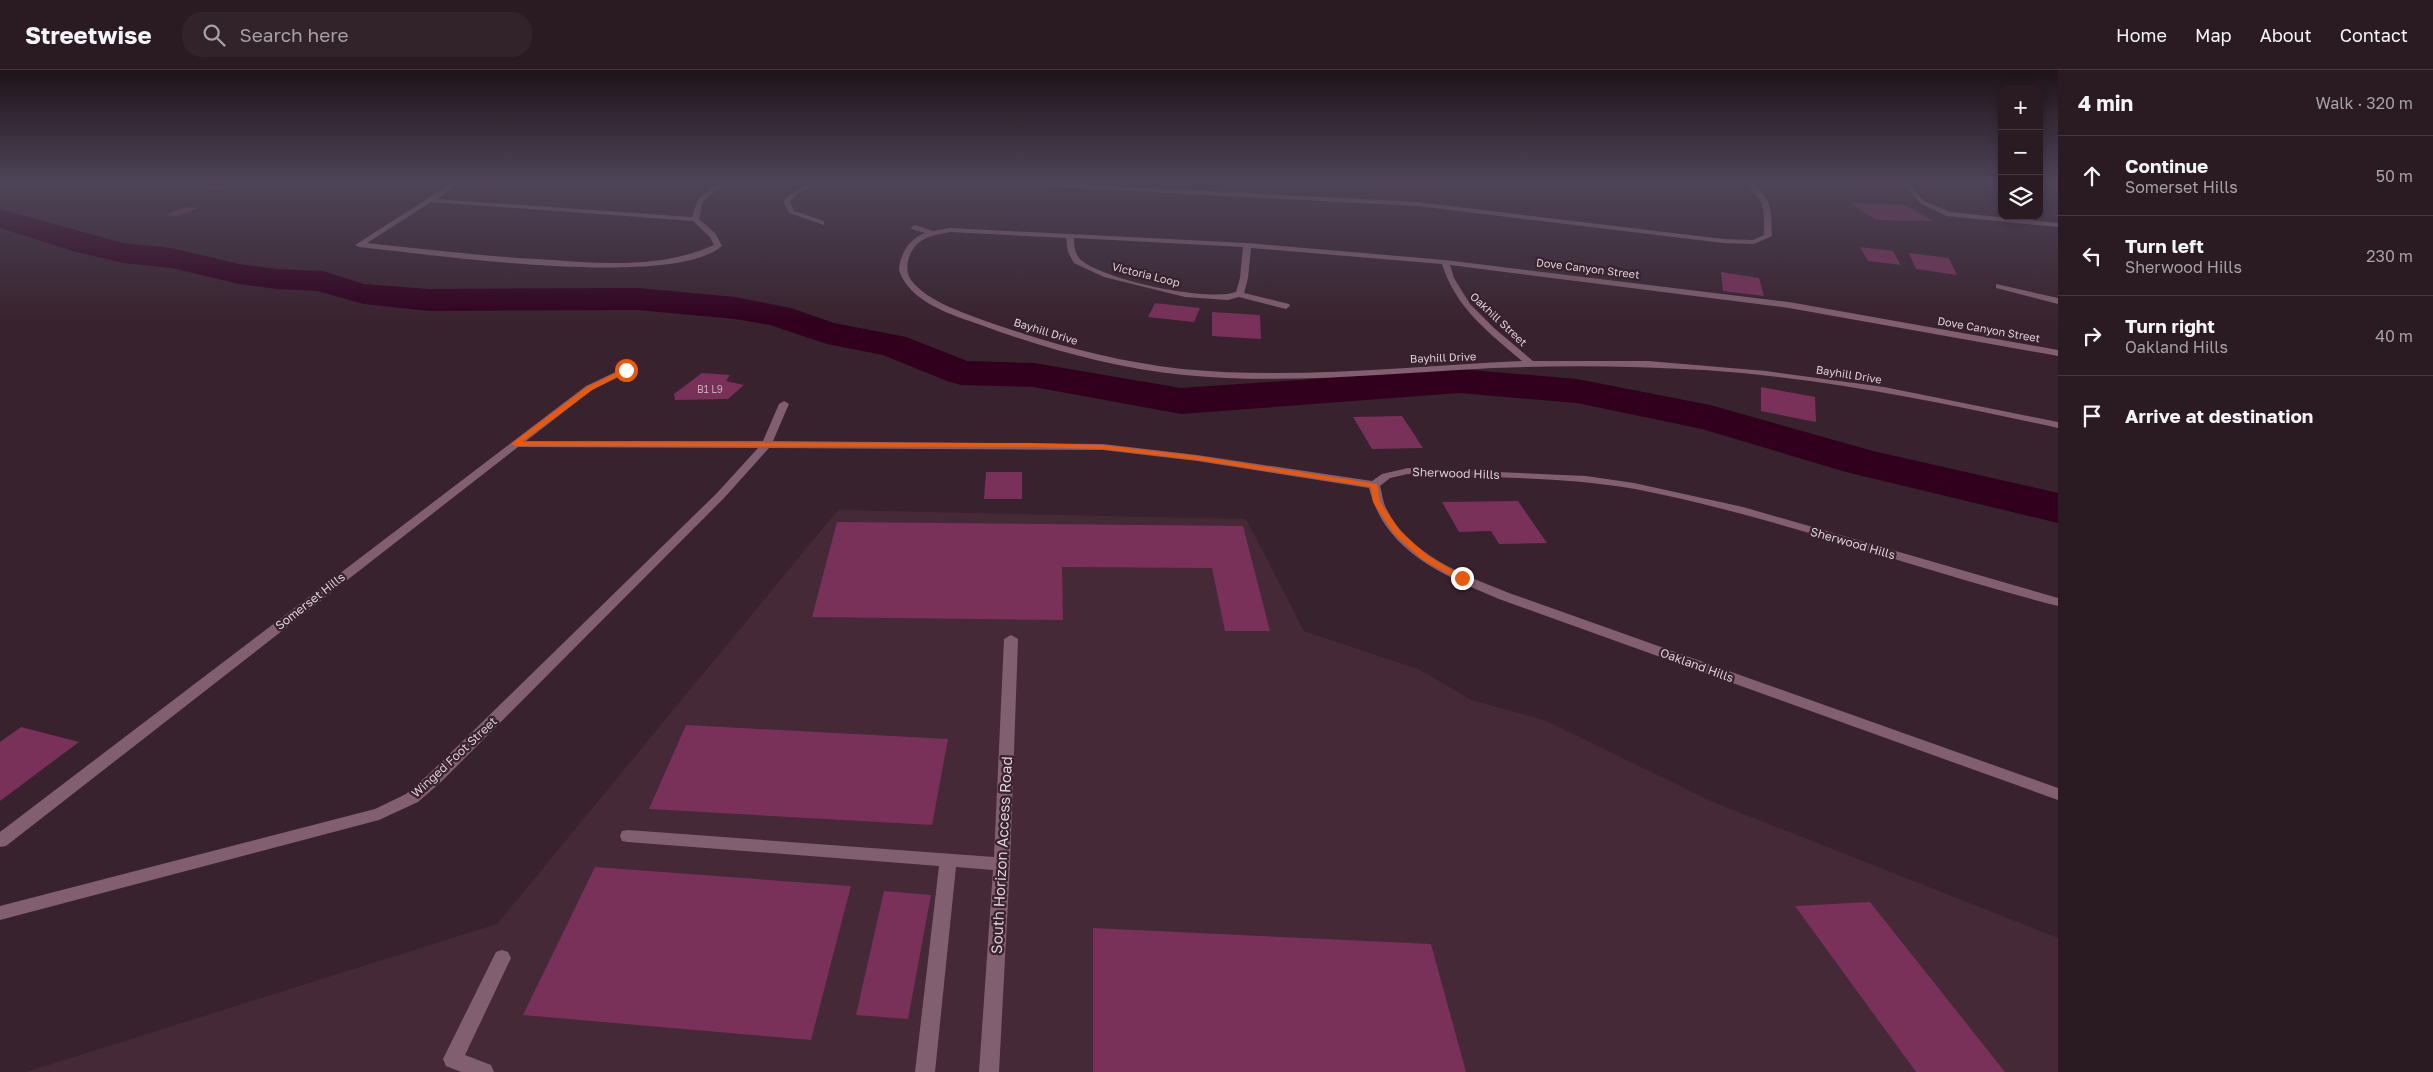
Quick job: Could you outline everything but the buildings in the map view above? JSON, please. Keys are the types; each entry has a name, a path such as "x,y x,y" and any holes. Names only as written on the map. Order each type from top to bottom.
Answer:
{"street":[{"path":"382,230 359,245 524,262 642,266 701,256 718,246 713,236 706,230"},
{"path":"922,230 932,233"},
{"name":"Dove Canyon Street","path":"932,233 950,230 977,230 1247,245 1445,262 1789,305 2058,353"},
{"path":"1630,230 1723,241 1754,242 1768,236 1768,230"},
{"name":"Bayhill Drive","path":"932,233 917,238 909,246 902,267 904,276 912,287 930,299 967,317 1034,340 1123,363 1211,374 1255,374 1530,363 1696,366 1771,374 1999,411 2058,425"},
{"name":"Victoria Loop","path":"1070,236 1070,244 1077,261 1104,275 1152,288 1198,297 1231,297 1239,294 1286,306"},
{"path":"1239,294 1243,285 1247,245"},
{"name":"Oakhill Street","path":"1445,262 1451,283 1469,309 1530,363"},
{"path":"1999,286 2058,301"},
{"name":"Somerset Hills","path":"0,841 589,388 626,370"},
{"name":"Winged Foot Street","path":"0,913 379,814 412,798 721,495 767,444 784,404"},
{"path":"515,444 1030,445 1102,447 1197,458 1374,485"},
{"name":"Sherwood Hills","path":"1374,485 1386,476 1408,471 1576,479 1634,486 1739,509 2058,602"},
{"name":"Oakland Hills","path":"1374,485 1376,502 1397,533 1425,558 1462,578 1504,596 2058,794"},
{"name":"South Horizon Access Road","path":"989,1072 1002,864 1011,639"},
{"path":"628,836 1002,864"},
{"path":"926,1072 948,861"},
{"path":"484,1072 453,1059 502,958"}],"shaded area":[{"path":"838,510 1246,519 1304,631 1420,670 1471,700 1544,720 1713,802 2058,938 2058,1072 26,1072 497,924"}],"waterway":[{"path":"38,230 84,244 123,253 172,258 239,274 277,279 323,281 339,288 364,294 429,300 537,301 638,299 735,308 778,316 827,333 893,345 961,373 1034,375 1181,401 1459,381 1577,391 1710,418 1862,462 2058,508"}],"route":[{"path":"626,370 589,388 515,444 1030,445 1102,447 1197,458 1287,474 1374,485 1376,502 1397,533 1425,558 1462,578"}]}
